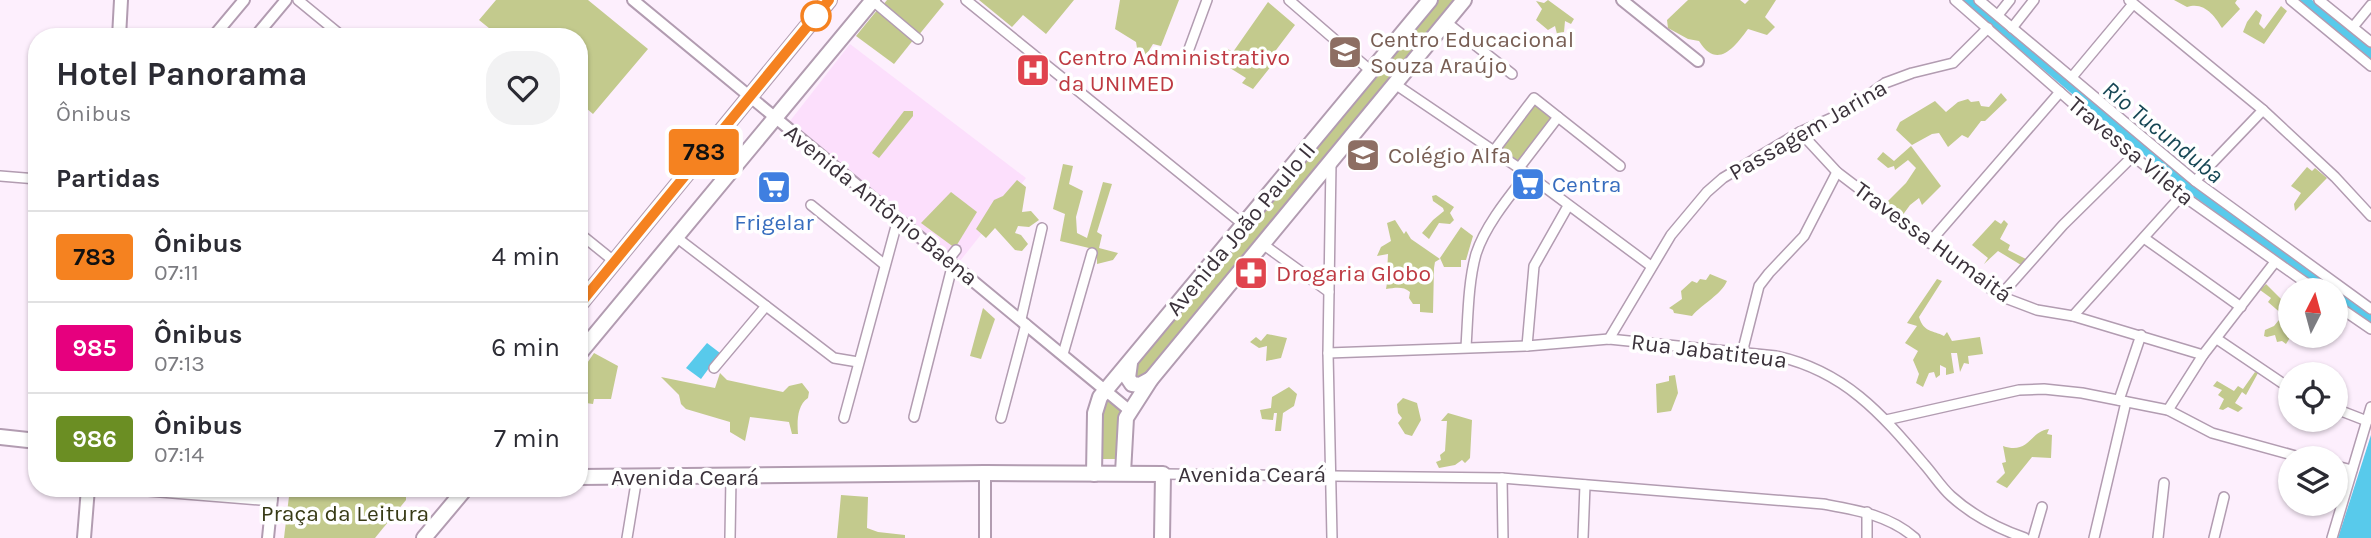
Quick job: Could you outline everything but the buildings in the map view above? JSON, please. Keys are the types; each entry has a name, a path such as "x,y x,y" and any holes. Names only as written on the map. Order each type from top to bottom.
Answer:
{"main road":[{"path":"119,28 121,0"},
{"path":"588,294 829,0"},
{"name":"Avenida João Paulo II","path":"1094,474 1096,407 1106,390 1430,0"},
{"name":"Avenida João Paulo II","path":"1123,473 1124,424 1129,410 1151,379 1464,0"},
{"path":"588,343 873,1"},
{"path":"1130,363 1128,377 1132,384 1140,385 1151,379"},
{"path":"0,438 28,440"},
{"path":"1162,538 1163,474"},
{"name":"Avenida Ceará","path":"588,477 1163,474"},
{"path":"84,538 87,497"},
{"path":"424,538 458,497"}],"street":[{"path":"221,28 244,0"},
{"path":"263,28 286,0"},
{"path":"298,0 332,28"},
{"name":"Avenida Antônio Baena","path":"633,0 1129,410"},
{"path":"966,0 1244,225"},
{"path":"1189,49 1207,0"},
{"path":"1290,0 1371,71"},
{"path":"1622,0 1698,61"},
{"name":"Travessa Vileta","path":"1955,0 2133,156 2182,195 2298,278"},
{"name":"Travessa Vileta","path":"1979,0 2196,181 2371,309"},
{"path":"1998,15 2010,0"},
{"path":"2012,28 2034,0"},
{"path":"2291,0 2371,65"},
{"path":"2319,0 2371,42"},
{"path":"873,1 919,39"},
{"path":"2072,77 2131,2 2263,110 2335,177 2371,216"},
{"path":"2353,27 2371,5"},
{"path":"1446,22 1512,74"},
{"name":"Passagem Jarina","path":"1609,339 1671,235 1723,178 1800,132 1845,113 1885,83 1953,63 1988,28"},
{"path":"1395,84 1651,266"},
{"path":"1929,243 2060,92"},
{"path":"1493,152 1534,98 1620,166"},
{"path":"2196,181 2263,110"},
{"path":"1466,347 1476,253 1522,172 1558,117"},
{"name":"Travessa Humaitá","path":"1800,132 1837,172 2000,296 2037,310 2073,316 2203,355"},
{"path":"2000,296 2063,225 2133,156"},
{"path":"1331,163 1328,353 1332,538"},
{"path":"1742,353 1759,286 1804,236 1837,172"},
{"path":"0,176 28,178"},
{"path":"2073,316 2182,195"},
{"path":"811,205 885,265"},
{"path":"1527,346 1534,266 1568,206"},
{"path":"844,418 898,219"},
{"path":"1001,418 1042,228"},
{"path":"676,237 834,358 858,362"},
{"path":"2144,238 2241,307"},
{"path":"588,240 615,262"},
{"path":"1264,245 1329,292"},
{"path":"914,417 950,262 956,250"},
{"path":"1063,354 1092,253"},
{"path":"2168,410 2203,355 2274,262"},
{"path":"714,368 766,306"},
{"path":"2348,313 2371,329"},
{"path":"2094,538 2123,401 2141,335"},
{"name":"Rua Jabatiteua","path":"1328,353 1527,346 1609,339 1776,356 1810,366 1860,395 1886,420 1952,496 1990,524 2025,538"},
{"path":"2217,339 2278,380"},
{"path":"1886,420 2019,390 2070,392 2168,410 2212,433 2278,451"},
{"path":"2332,538 2371,407"},
{"path":"2348,414 2367,421"},
{"path":"2348,469 2352,470"},
{"path":"985,473 985,538"},
{"name":"Avenida Ceará","path":"1163,474 1502,478 1823,504 1867,512 1903,527 1915,538"},
{"path":"627,538 637,477"},
{"path":"730,477 730,538"},
{"path":"1502,478 1503,538"},
{"path":"2158,538 2164,483"},
{"path":"1583,538 1585,485"},
{"path":"222,497 272,501"},
{"path":"268,538 272,497"},
{"path":"2214,538 2224,497"},
{"path":"2033,538 2042,507"},
{"path":"1867,512 1867,538"}],"shaded area":[{"path":"850,44 1026,178 960,261 790,121"}],"green space":[{"path":"496,0 588,0 648,49 593,114 588,110 588,28 489,28 479,20"},
{"path":"887,0 940,0 944,4 918,36 883,5"},
{"path":"979,0 1074,0 1046,34 1023,15 1012,27"},
{"path":"1120,0 1179,0 1161,46 1153,44 1145,57 1139,60 1136,42 1115,29"},
{"path":"1432,0 1455,0 1145,379 1135,381 1134,361"},
{"path":"1548,0 1574,19 1571,24 1565,21 1564,32 1557,34 1555,26 1548,30 1536,20 1542,9 1536,1 1544,3"},
{"path":"1688,0 1740,0 1745,4 1749,0 1776,0 1765,17 1775,27 1767,35 1748,29 1731,49 1719,55 1712,54 1699,41 1688,39 1668,28 1667,20"},
{"path":"2174,0 2237,0 2235,3 2240,9 2222,28 2204,8 2187,7"},
{"path":"1268,2 1295,25 1267,62 1272,65 1253,89 1242,83 1246,78 1222,63 1223,54 1226,48 1233,52"},
{"path":"2281,6 2287,11 2264,44 2243,32 2256,10 2262,15 2259,24 2264,29"},
{"path":"878,9 914,39 894,64 856,36"},
{"path":"2001,93 2007,100 1985,121 1981,121 1968,138 1962,135 1948,147 1939,133 1912,145 1896,130 1900,122 1935,101 1946,112 1958,102 1968,99 1989,107"},
{"path":"1536,101 1553,116 1519,164 1500,152"},
{"path":"904,111 913,111 913,116 879,158 872,153"},
{"path":"1911,146 1941,186 1922,205 1919,198 1902,216 1884,205 1906,183 1916,168 1908,160 1895,170 1894,166 1888,168 1877,159 1883,152 1894,161"},
{"path":"1063,164 1073,166 1069,184 1083,191 1076,217 1077,233 1087,238 1103,182 1112,184 1097,232 1102,235 1099,248 1118,253 1113,260 1097,264 1097,254 1089,248 1060,241 1065,214 1053,209"},
{"path":"2307,167 2312,171 2315,168 2327,178 2295,211 2294,204 2301,193 2291,186"},
{"path":"1017,180 1026,187 1022,212 1031,211 1039,220 1029,227 1018,226 1015,233 1021,235 1028,244 1022,251 1015,250 995,228 986,238 976,229 994,200 1003,196"},
{"path":"951,192 977,212 955,248 921,223"},
{"path":"1436,195 1454,207 1450,213 1454,220 1450,224 1439,223 1429,239 1422,233 1444,211 1433,201 1432,196"},
{"path":"1395,220 1404,234 1406,231 1411,239 1440,259 1435,262 1434,268 1433,313 1420,312 1420,304 1413,304 1407,290 1386,289 1387,283 1401,281 1387,274 1388,254 1377,256 1381,247 1391,241 1387,223"},
{"path":"1995,220 2001,224 2004,220 2008,224 2000,239 2010,245 2008,250 2028,260 2021,265 1998,251 1984,264 1988,258 1972,245"},
{"path":"1461,227 1473,236 1466,260 1461,260 1461,267 1444,267 1440,258"},
{"path":"1710,274 1727,281 1721,291 1692,316 1674,313 1669,308 1682,299 1681,291 1692,281 1697,283 1700,279 1706,280"},
{"path":"1937,279 1942,281 1919,317 1921,322 1926,328 1944,336 1947,332 1952,341 1980,337 1983,354 1968,356 1969,364 1964,363 1960,372 1957,353 1951,353 1954,373 1946,375 1946,368 1940,365 1940,375 1936,378 1934,372 1929,373 1923,387 1916,383 1919,374 1913,360 1918,351 1905,343 1917,326 1907,323"},
{"path":"2266,284 2278,296 2278,311 2268,302 2271,298 2260,290"},
{"path":"983,308 995,319 981,359 970,356"},
{"path":"2278,321 2278,342 2275,335 2264,336 2265,330"},
{"path":"1267,334 1287,338 1281,358 1266,361 1267,346 1259,348 1250,342 1256,337 1261,341"},
{"path":"594,353 618,366 611,399 594,399 593,404 588,403 588,362"},
{"path":"2255,372 2258,373 2246,395 2242,392 2235,403 2243,408 2238,412 2228,407 2219,409 2224,399 2218,395 2222,390 2213,386 2217,381 2234,391 2238,386 2243,389"},
{"path":"720,373 727,380 783,392 789,386 802,383 809,392 800,409 798,434 792,434 789,422 750,417 745,441 730,432 730,422 686,409 681,404 679,395 661,377 715,388"},
{"path":"1675,375 1678,393 1671,411 1657,413 1656,384 1669,381 1669,376"},
{"path":"1289,387 1297,394 1294,406 1283,413 1281,431 1275,431 1277,413 1274,413 1273,420 1262,419 1260,410 1271,408 1272,397"},
{"path":"1107,398 1122,411 1117,459 1100,459 1100,409"},
{"path":"1403,398 1417,403 1421,420 1412,436 1405,434 1398,423 1402,418 1397,404"},
{"path":"1448,413 1472,420 1470,458 1465,463 1462,460 1455,465 1439,468 1436,462 1441,460 1440,455 1445,451 1447,421 1441,421"},
{"path":"2049,429 2047,434 2052,435 2051,458 2032,457 2007,488 1996,482 2005,473 2002,463 2006,462 2003,446 2012,448 2024,445 2037,434"},
{"path":"841,495 868,497 867,528 905,535 905,538 837,538"},
{"name":"Praça da Leitura","path":"289,497 406,497 375,538 284,538"}],"water":[{"path":"1961,0 1975,0 2186,178 2324,278 2306,278 2188,192"},
{"path":"2298,0 2312,0 2371,48 2371,59"},
{"path":"2348,295 2371,312 2371,325 2348,309"},
{"path":"707,343 720,353 701,379 686,368"},
{"path":"2371,435 2371,538 2338,538 2345,516 2348,516 2348,507"}],"bus line":[{"name":"783","path":"588,294 829,0"}],"place":[{"name":"Centro Educacional Souza Araújo","path":"1345,52"},
{"name":"Centro Administrativo da UNIMED","path":"1033,70"},
{"name":"Colégio Alfa","path":"1363,155"},
{"name":"Centra","path":"1528,184"},
{"name":"Frigelar","path":"774,187"},
{"name":"Drogaria Globo","path":"1251,273"}],"water label":[{"name":"Rio Tucunduba","path":"2163,132"}]}
